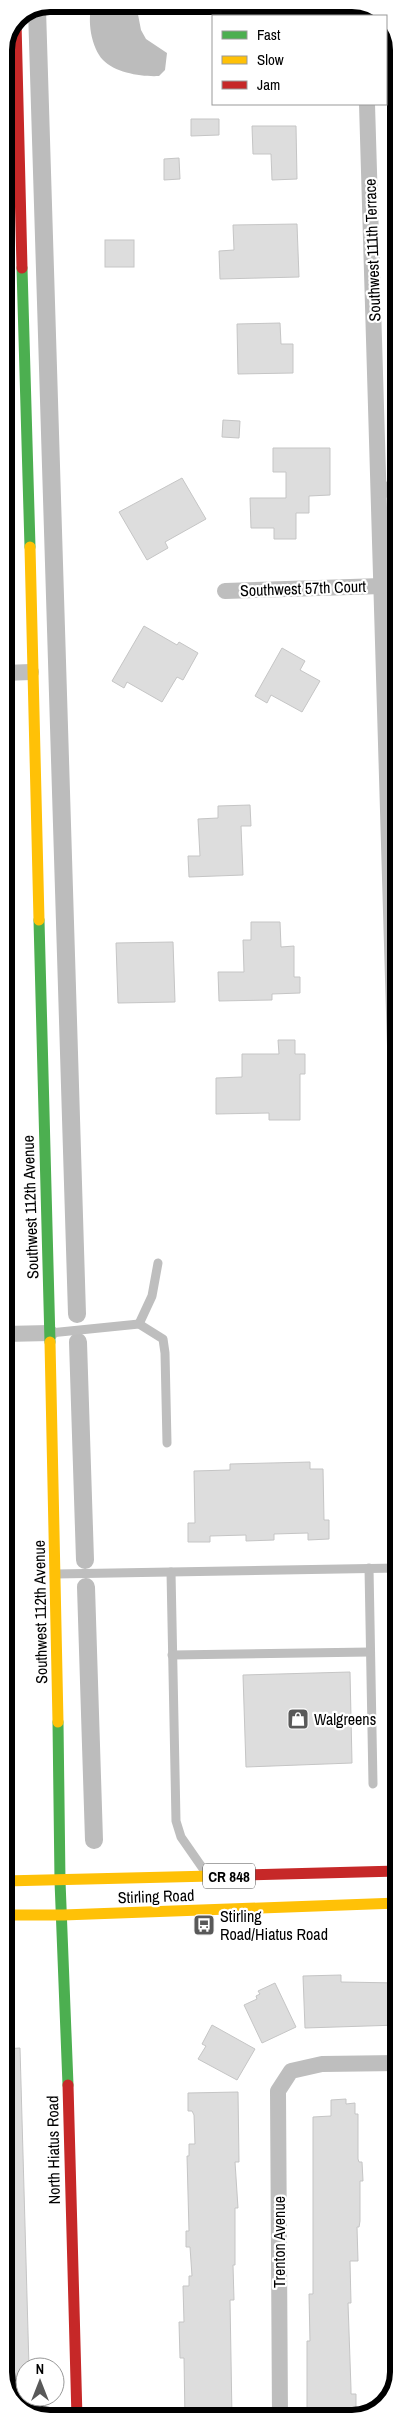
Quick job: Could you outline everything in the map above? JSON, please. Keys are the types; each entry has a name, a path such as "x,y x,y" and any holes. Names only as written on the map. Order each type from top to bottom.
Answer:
{"street":[{"name":"Southwest 111th Terrace","path":"367,105 382,586 389,714"},
{"name":"Southwest 112th Avenue","path":"12,126 31,672 50,1333 56,1574 60,1881"},
{"path":"380,490 389,489"},
{"name":"Southwest 57th Court","path":"225,591 382,586"},
{"path":"12,673 31,672"},
{"path":"13,1334 50,1333"},
{"name":"Stirling Road","path":"13,1881 390,1871"},
{"name":"North Hiatus Road","path":"60,1881 63,1915 77,2409"},
{"name":"Stirling Road","path":"13,1915 390,1904"},
{"name":"Trenton Avenue","path":"280,2409 278,2091 291,2071 322,2064 390,2063"}],"lane":[{"path":"139,1324 152,1296 158,1263"},
{"path":"50,1333 139,1324 163,1339 167,1443"},
{"path":"369,1568 373,1784"},
{"path":"56,1574 390,1568"},
{"path":"171,1572 176,1821 181,1837 209,1876"},
{"path":"172,1655 370,1652"}],"shaded area":[{"path":"91,12 138,12 141,30 146,39 167,53 165,70 159,76 145,76 122,71 108,64 99,55 93,41"}],"building":[{"path":"191,119 219,119 219,135 191,136"},
{"path":"252,126 296,126 297,179 272,180 271,154 253,154"},
{"path":"179,158 180,179 164,180 164,159"},
{"path":"297,224 299,277 220,279 219,251 234,250 233,225"},
{"path":"105,240 134,240 134,267 105,267"},
{"path":"280,323 281,344 293,344 293,373 238,374 237,324"},
{"path":"223,420 240,421 239,438 222,437"},
{"path":"273,448 330,448 330,495 309,496 309,513 296,513 296,539 274,539 274,528 251,528 250,498 286,498 286,472 273,472"},
{"path":"182,478 206,519 165,542 168,548 147,560 119,512"},
{"path":"144,626 177,645 179,642 198,653 183,680 177,677 162,702 127,682 124,688 112,681"},
{"path":"282,648 305,661 300,670 320,681 302,712 271,695 267,703 255,696"},
{"path":"250,805 251,826 241,826 243,875 189,877 188,856 200,856 198,819 218,818 218,806"},
{"path":"251,922 280,922 281,947 294,946 294,977 300,977 300,993 272,994 272,1000 219,1001 218,972 244,972 243,940 251,940"},
{"path":"173,942 175,1002 118,1003 116,943"},
{"path":"278,1040 295,1040 295,1054 305,1054 305,1074 300,1074 300,1120 269,1120 269,1113 216,1114 216,1078 242,1077 242,1054 279,1054"},
{"path":"310,1462 310,1469 323,1469 324,1520 329,1520 329,1539 308,1540 308,1533 274,1534 274,1540 246,1541 246,1535 210,1536 210,1542 188,1542 188,1523 195,1523 194,1471 230,1470 230,1464"},
{"name":"Walgreens","path":"350,1672 352,1763 246,1767 243,1675"},
{"path":"341,1975 341,1982 390,1983 390,2025 305,2028 303,1976"},
{"path":"275,1983 296,2027 262,2043 244,2005 257,1999 256,1996 260,1994 258,1991"},
{"path":"212,2025 255,2049 237,2080 198,2059 206,2046 202,2044"},
{"path":"13,2048 20,2048 29,2357 15,2357 15,2385 13,2377"},
{"path":"238,2092 239,2162 235,2162 238,2208 235,2208 234,2300 230,2300 232,2409 185,2409 184,2358 180,2358 179,2322 184,2322 183,2286 189,2286 189,2276 192,2276 190,2247 186,2247 186,2231 189,2231 187,2156 189,2156 189,2144 195,2144 194,2115 192,2111 188,2111 188,2093"},
{"path":"346,2099 346,2104 355,2103 355,2114 358,2114 358,2159 359,2162 362,2162 363,2181 360,2181 360,2221 359,2227 357,2227 358,2261 350,2261 351,2303 348,2303 351,2394 356,2394 356,2409 307,2409 307,2341 310,2341 309,2294 313,2294 313,2117 331,2116 331,2100"}],"waterway":[{"path":"37,15 77,1314"},
{"path":"78,1342 85,1560"},
{"path":"86,1587 94,1840"}],"traffic: fast":[{"path":"22,268 30,547"},
{"path":"39,920 50,1342"},
{"path":"58,1722 60,1881 68,2085"}],"traffic: slow":[{"path":"30,547 39,920"},
{"path":"50,1342 58,1722"},
{"path":"13,1881 212,1876"},
{"path":"13,1915 63,1915 390,1903"}],"traffic: jam":[{"path":"16,34 22,268"},
{"path":"212,1876 390,1871"},
{"path":"68,2085 77,2409"}],"place":[{"name":"Walgreens","path":"298,1719"},
{"name":"Stirling Road/Hiatus Road","path":"204,1925"}]}
